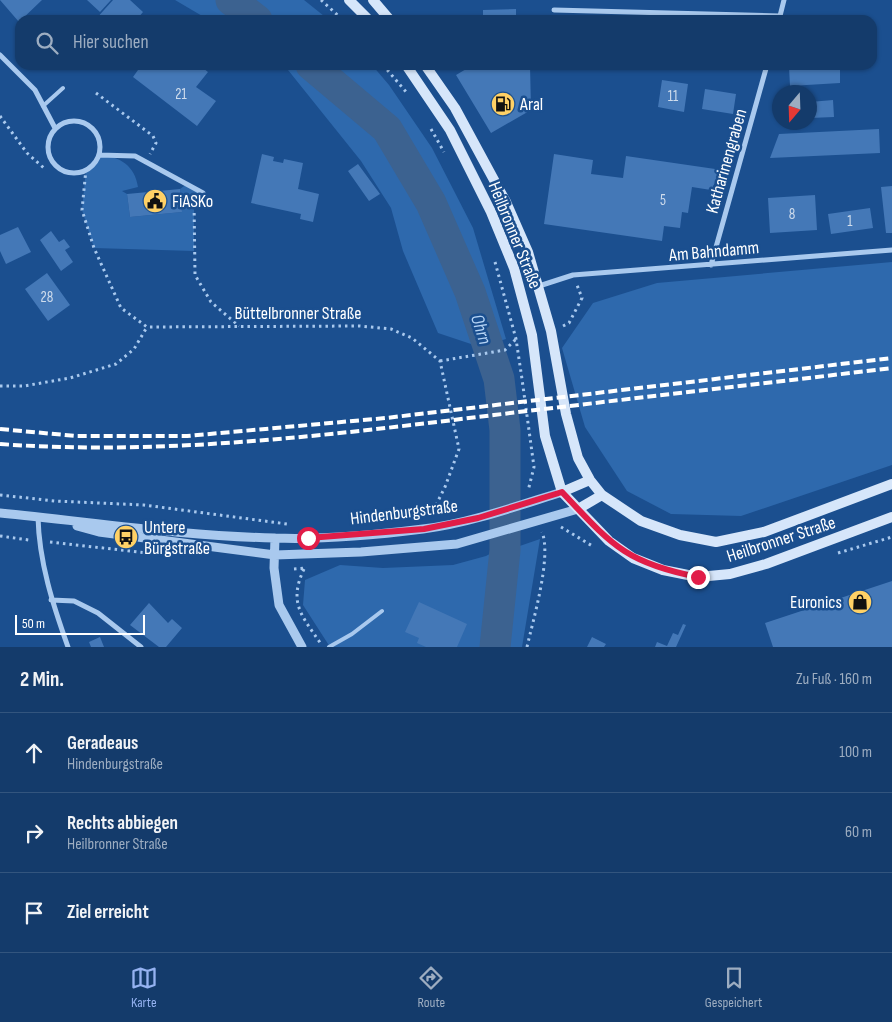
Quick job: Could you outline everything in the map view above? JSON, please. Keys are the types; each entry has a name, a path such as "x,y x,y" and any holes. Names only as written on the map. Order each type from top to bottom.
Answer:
{"main road":[{"path":"349,0 364,15"},
{"path":"373,0 386,15"},
{"name":"Heilbronner Straße","path":"409,70 450,130 491,212 514,268 532,335 545,436 562,492 609,541 633,558 663,570 698,577 730,574 766,564 892,517"},
{"name":"Heilbronner Straße","path":"428,70 455,108 506,202 528,252 551,331 566,414 578,458 590,480 602,494 641,521 680,535 716,542 764,532 892,484"},
{"path":"562,492 590,480"},
{"path":"578,509 602,494"}],"street":[{"path":"780,15 784,0"},
{"path":"554,10 695,15"},
{"path":"0,55 35,90 55,128"},
{"name":"Katharinengraben","path":"711,265 766,70"},
{"path":"73,120 90,126 98,136 101,146 99,155 95,164 74,174 60,170 53,163 47,148 49,138 55,128 73,120"},
{"path":"99,155 135,156 203,193"},
{"name":"Am Bahndamm","path":"539,286 574,276 892,250"},
{"name":"Hindenburgstraße","path":"0,512 126,527 275,538 308,538 424,529 478,518 562,492"},
{"name":"Hindenburgstraße","path":"53,518 99,532 275,555 458,544 578,509"},
{"path":"38,516 39,541 51,600 68,647"},
{"path":"275,538 279,605 302,647"},
{"path":"51,600 74,601 90,609 141,647"}],"lane":[{"path":"43,106 63,88"},
{"path":"329,647 352,634 382,611"}],"path":[{"path":"321,0 338,15"},
{"path":"388,70 408,94"},
{"path":"96,92 153,136 156,143 147,162"},
{"path":"0,116 27,152 44,169"},
{"path":"429,126 448,159"},
{"path":"153,136 158,132"},
{"path":"0,386 24,386 70,378 116,364 134,349 147,326 121,308 94,248 82,210 86,169"},
{"path":"203,193 194,200 195,275 211,302 240,326"},
{"path":"493,254 516,339 534,467 528,490 531,502"},
{"name":"Büttelbronner Straße","path":"147,326 360,326 391,329 412,338 440,361"},
{"path":"424,529 445,487 459,449 440,361 505,350"},
{"path":"0,495 55,501 144,505 290,524"},
{"path":"526,647 543,566 545,538 538,522"},
{"path":"306,554 304,569 296,586 298,610 323,647"}],"shaded area":[{"path":"175,0 304,0 323,15 200,15"},
{"path":"288,70 376,70 389,85 432,148 473,228 506,339 480,347 438,333 403,251 391,208 361,161"},
{"path":"99,155 114,157 120,160 134,173 138,187 122,191 127,194 130,217 182,212 180,189 187,184 203,193 194,200 194,251 94,248 82,210 86,169 95,164"},
{"path":"892,262 892,465 741,516 671,514 627,491 585,427 562,348 593,303 657,283"},
{"path":"540,539 522,647 507,647 511,549"},
{"path":"495,551 491,647 330,647 303,605 305,580 340,565 383,568 453,565 486,556"}],"building":[{"path":"0,0 42,0 26,15 15,15 15,17"},
{"path":"87,0 111,0 100,12"},
{"path":"113,0 130,0 143,12 140,15 100,15"},
{"path":"516,9 516,15 483,15 483,10"},
{"path":"138,70 205,70 208,72 196,87 216,101 197,126 133,77"},
{"path":"464,70 530,70 531,110 491,133 456,75"},
{"path":"789,70 840,70 840,83 790,85"},
{"path":"662,80 688,84 684,112 658,107"},
{"path":"705,89 736,94 733,114 702,109"},
{"path":"833,100 834,117 817,118 817,101"},
{"path":"879,129 880,153 770,158 779,134"},
{"path":"262,154 274,157 273,161 283,163 284,159 303,163 298,189 319,194 313,222 300,219 301,214 251,203"},
{"path":"554,154 593,160 591,174 623,178 626,156 722,170 711,190 692,187 688,213 682,212 680,228 664,226 662,241 544,224"},
{"path":"358,164 380,194 369,201 348,171"},
{"path":"892,186 892,233 886,233 881,187"},
{"path":"180,189 182,212 130,217 127,194"},
{"path":"815,195 817,230 770,233 768,198"},
{"path":"870,208 873,228 831,234 828,214"},
{"path":"18,227 31,252 6,264 0,251 0,235"},
{"path":"51,231 59,242 64,239 70,247 65,250 73,262 61,271 40,240"},
{"path":"47,273 70,305 48,321 25,289"},
{"name":"Euronics","path":"892,581 892,647 773,647 765,623"},
{"path":"419,602 467,624 457,647 426,647 417,643 419,638 405,632"},
{"path":"149,603 168,623 172,619 182,628 166,647 159,647 130,625"},
{"path":"683,624 686,625 676,647 655,647 657,642 667,646 673,633 678,635"},
{"path":"100,637 104,647 91,647 89,642"},
{"path":"592,637 606,644 604,647 587,647"}],"waterway":[{"name":"Ohrn","path":"231,0 250,15"},
{"name":"Ohrn","path":"317,70 387,129 431,203 470,292 499,379 505,430 505,550 495,647"}],"railway":[{"path":"0,429 76,436 187,436 386,418 892,358"},
{"path":"0,444 123,447 247,442 371,430 892,368"}],"place":[{"name":"Aral","path":"503,104"},
{"name":"FiASKo","path":"155,201"},
{"name":"Untere Bürgstraße","path":"126,537"},
{"name":"Euronics","path":"860,602"}],"route":[{"path":"308,538 424,529 478,518 562,492 609,541 633,558 663,570 698,577"}]}
